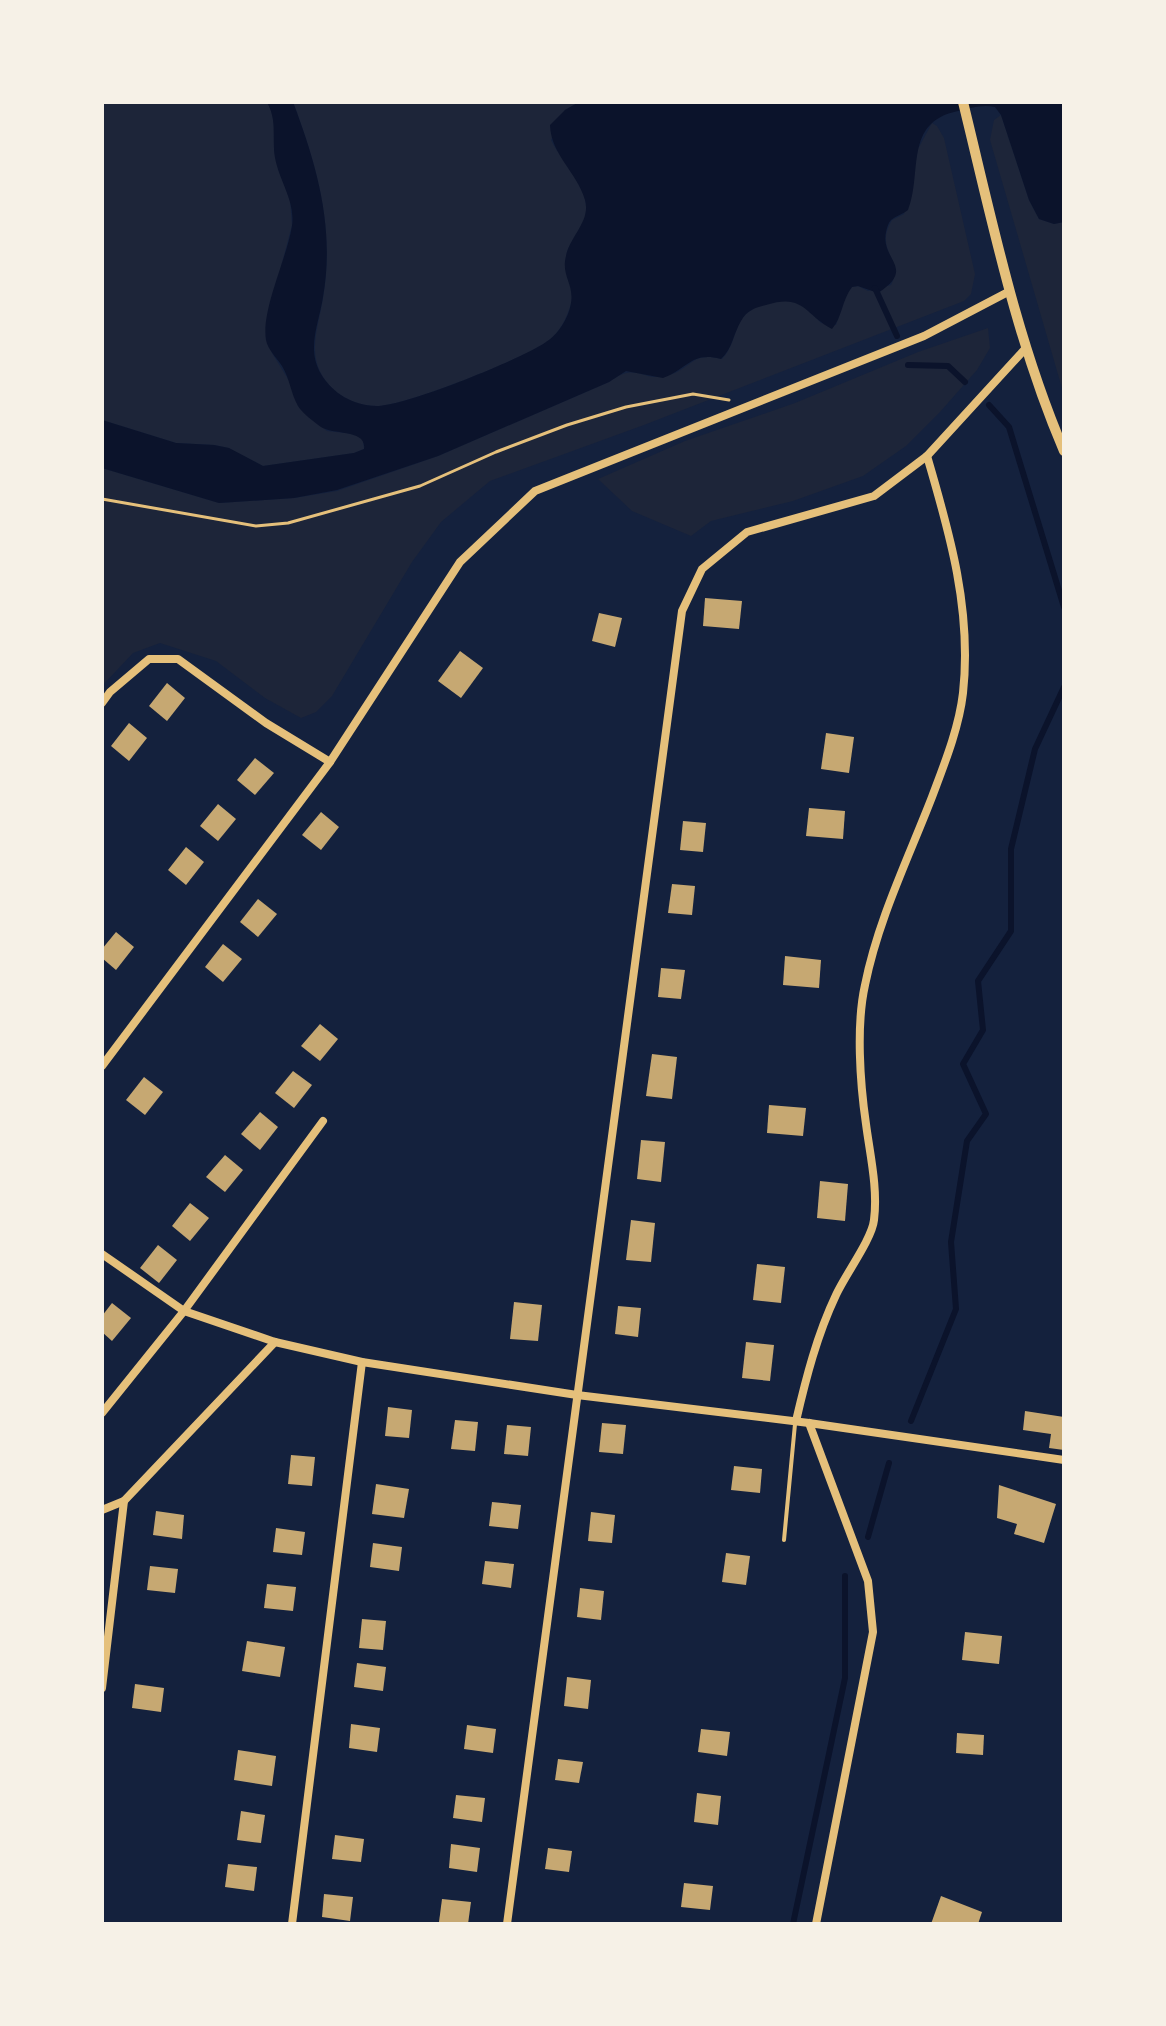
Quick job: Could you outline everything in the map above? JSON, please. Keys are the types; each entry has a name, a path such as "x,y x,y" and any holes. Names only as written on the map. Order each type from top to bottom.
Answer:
{"street":[{"path":"963,102 1008,292 1025,349 1063,449"},
{"path":"102,1066 330,762 460,562 535,491 924,336 1008,292"},
{"path":"507,1924 682,611 702,569 747,532 874,496 927,456 1025,349"},
{"path":"796,1421 808,1367 836,1295 874,1225 876,1198 864,1112 861,1050 864,987 880,929 946,761 963,696 966,641 961,595 951,536 927,456"},
{"path":"102,703 110,692 149,659 178,659 266,723 330,762"},
{"path":"102,1413 184,1311 323,1121"},
{"path":"102,1254 184,1311 275,1342 362,1362 577,1395 796,1421 1064,1460"},
{"path":"102,1510 124,1501 275,1342"},
{"path":"292,1924 362,1362"},
{"path":"809,1423 868,1581 873,1632 816,1924"},
{"path":"102,1688 124,1501"}],"lane":[{"path":"784,1540 796,1421"}],"path":[{"path":"102,499 256,526 288,523 420,486 496,452 626,407 693,394 728,399 738,409"}],"shaded area":[{"path":"102,102 267,102 276,130 274,150 290,200 292,225 267,321 272,353 291,384 298,406 327,431 354,434 363,439 364,449 263,466 228,448 176,443 102,420"},
{"path":"267,102 293,102 322,198 327,246 323,297 314,346 317,365 338,393 368,405 411,399 462,381 533,350 559,330 571,304 571,289 565,271 566,256 583,222 586,208 581,190 559,155 550,125 565,110 579,102 1064,102 1064,222 1054,224 1039,219 1029,200 1001,115 995,107 981,106 958,111 941,117 929,126 922,137 908,210 891,220 888,226 886,242 896,270 895,277 878,293 852,287 832,329 796,303 779,302 762,306 743,317 721,359 696,359 663,378 626,371 609,382 438,456 337,490 294,498 219,503 102,468 102,420 176,443 229,448 263,466 364,449 360,438 321,427 303,412 285,371 266,340 267,314 292,226 291,206 275,159 273,120"},
{"path":"293,102 579,102 565,110 551,140 578,180 586,206 585,218 567,251 567,276 574,294 565,319 554,336 535,349 492,369 392,404 364,405 334,390 322,375 315,354 326,272 322,198"},
{"path":"1001,115 1029,200 1039,219 1054,224 1064,222 1064,395 990,140 994,120"},
{"path":"932,123 944,138 975,274 971,294 964,301 490,481 441,522 412,562 332,696 316,712 301,718 265,698 216,661 160,643 133,653 102,686 102,468 219,503 294,498 337,491 438,456 627,373 660,377 677,372 704,357 722,359 741,320 751,310 766,303 790,301 801,304 821,323 836,325 845,296 852,287 858,286 868,291 891,285 894,268 887,247 887,231 892,220 904,214 918,149"},
{"path":"988,328 990,348 977,370 906,446 863,476 793,501 711,521 691,536 632,511 598,479 685,441 795,403 918,352"}],"building":[{"path":"705,598 742,601 739,629 703,626"},
{"path":"599,613 622,618 615,647 592,641"},
{"path":"460,651 483,668 461,698 438,681"},
{"path":"167,683 185,698 167,721 149,706"},
{"path":"129,723 147,738 129,761 111,746"},
{"path":"826,733 854,737 849,773 821,769"},
{"path":"255,758 274,773 255,795 237,780"},
{"path":"218,804 236,819 218,841 200,826"},
{"path":"809,808 845,811 843,839 806,836"},
{"path":"321,812 339,827 321,850 302,835"},
{"path":"683,821 706,823 703,852 680,850"},
{"path":"186,847 204,862 186,885 168,870"},
{"path":"672,884 695,886 692,915 668,913"},
{"path":"258,899 277,914 258,937 240,922"},
{"path":"116,932 134,947 116,970 102,958 102,949"},
{"path":"223,944 242,959 223,982 205,967"},
{"path":"785,956 821,960 819,988 783,985"},
{"path":"661,968 685,970 681,999 658,997"},
{"path":"320,1024 338,1039 320,1061 301,1046"},
{"path":"652,1054 677,1057 672,1099 646,1096"},
{"path":"293,1071 312,1085 294,1108 275,1093"},
{"path":"144,1077 163,1092 145,1115 126,1100"},
{"path":"769,1105 806,1108 803,1136 767,1133"},
{"path":"260,1112 278,1127 260,1150 241,1134"},
{"path":"641,1140 665,1142 661,1182 637,1179"},
{"path":"225,1155 243,1170 225,1192 206,1177"},
{"path":"820,1181 848,1184 845,1221 817,1218"},
{"path":"190,1203 209,1218 190,1241 172,1226"},
{"path":"631,1220 655,1223 651,1262 626,1260"},
{"path":"158,1245 177,1260 159,1283 140,1268"},
{"path":"757,1264 785,1267 781,1303 753,1300"},
{"path":"514,1302 542,1305 538,1341 510,1339"},
{"path":"112,1303 131,1318 112,1341 102,1332 102,1316"},
{"path":"618,1306 641,1308 638,1337 615,1334"},
{"path":"746,1342 774,1345 770,1381 742,1378"},
{"path":"388,1407 412,1410 409,1438 385,1436"},
{"path":"1025,1411 1064,1417 1064,1450 1049,1448 1051,1434 1023,1430"},
{"path":"455,1420 478,1422 475,1451 451,1449"},
{"path":"602,1423 626,1425 623,1454 599,1452"},
{"path":"507,1425 531,1427 528,1456 504,1454"},
{"path":"291,1455 315,1457 312,1486 288,1484"},
{"path":"734,1466 762,1469 760,1493 731,1490"},
{"path":"376,1484 409,1489 404,1518 372,1514"},
{"path":"999,1485 1056,1504 1044,1543 1014,1534 1017,1524 997,1518"},
{"path":"492,1502 521,1505 518,1529 489,1526"},
{"path":"156,1511 184,1515 182,1539 153,1535"},
{"path":"591,1512 615,1515 612,1543 588,1541"},
{"path":"276,1528 305,1532 302,1555 273,1552"},
{"path":"373,1543 402,1547 399,1571 370,1567"},
{"path":"726,1553 750,1556 746,1585 722,1582"},
{"path":"485,1561 514,1564 511,1588 482,1584"},
{"path":"150,1566 178,1569 175,1593 147,1590"},
{"path":"267,1584 296,1587 293,1611 264,1608"},
{"path":"580,1588 604,1591 601,1620 577,1617"},
{"path":"362,1619 386,1621 383,1650 359,1648"},
{"path":"965,1632 1002,1636 999,1664 962,1660"},
{"path":"247,1641 285,1647 280,1677 242,1671"},
{"path":"357,1663 386,1667 383,1691 354,1687"},
{"path":"567,1677 591,1680 588,1709 564,1706"},
{"path":"135,1684 164,1688 161,1712 132,1708"},
{"path":"351,1724 380,1728 377,1752 349,1748"},
{"path":"467,1725 496,1729 493,1753 464,1749"},
{"path":"701,1729 730,1732 727,1756 698,1752"},
{"path":"957,1733 984,1735 983,1755 956,1753"},
{"path":"238,1750 276,1756 272,1786 234,1780"},
{"path":"558,1759 583,1762 579,1783 555,1780"},
{"path":"697,1793 721,1796 718,1825 694,1822"},
{"path":"456,1795 485,1798 482,1822 453,1818"},
{"path":"241,1811 265,1815 261,1843 237,1840"},
{"path":"335,1835 364,1839 361,1862 332,1859"},
{"path":"451,1844 480,1848 477,1872 449,1868"},
{"path":"548,1848 572,1851 569,1872 545,1869"},
{"path":"228,1864 257,1867 254,1891 225,1887"},
{"path":"684,1883 713,1886 710,1910 681,1907"},
{"path":"324,1894 353,1897 350,1921 322,1917"},
{"path":"941,1896 982,1912 978,1924 931,1924"},
{"path":"442,1899 471,1902 468,1924 439,1922"}],"waterway":[{"path":"875,288 897,336"},
{"path":"908,365 948,366 965,382"},
{"path":"989,405 1009,427 1064,607"},
{"path":"911,1421 956,1309 951,1242 967,1141 986,1114 963,1064 983,1030 978,981 1011,931 1011,849 1035,749 1064,687"},
{"path":"868,1537 889,1463"},
{"path":"793,1924 845,1678 845,1576"}]}
